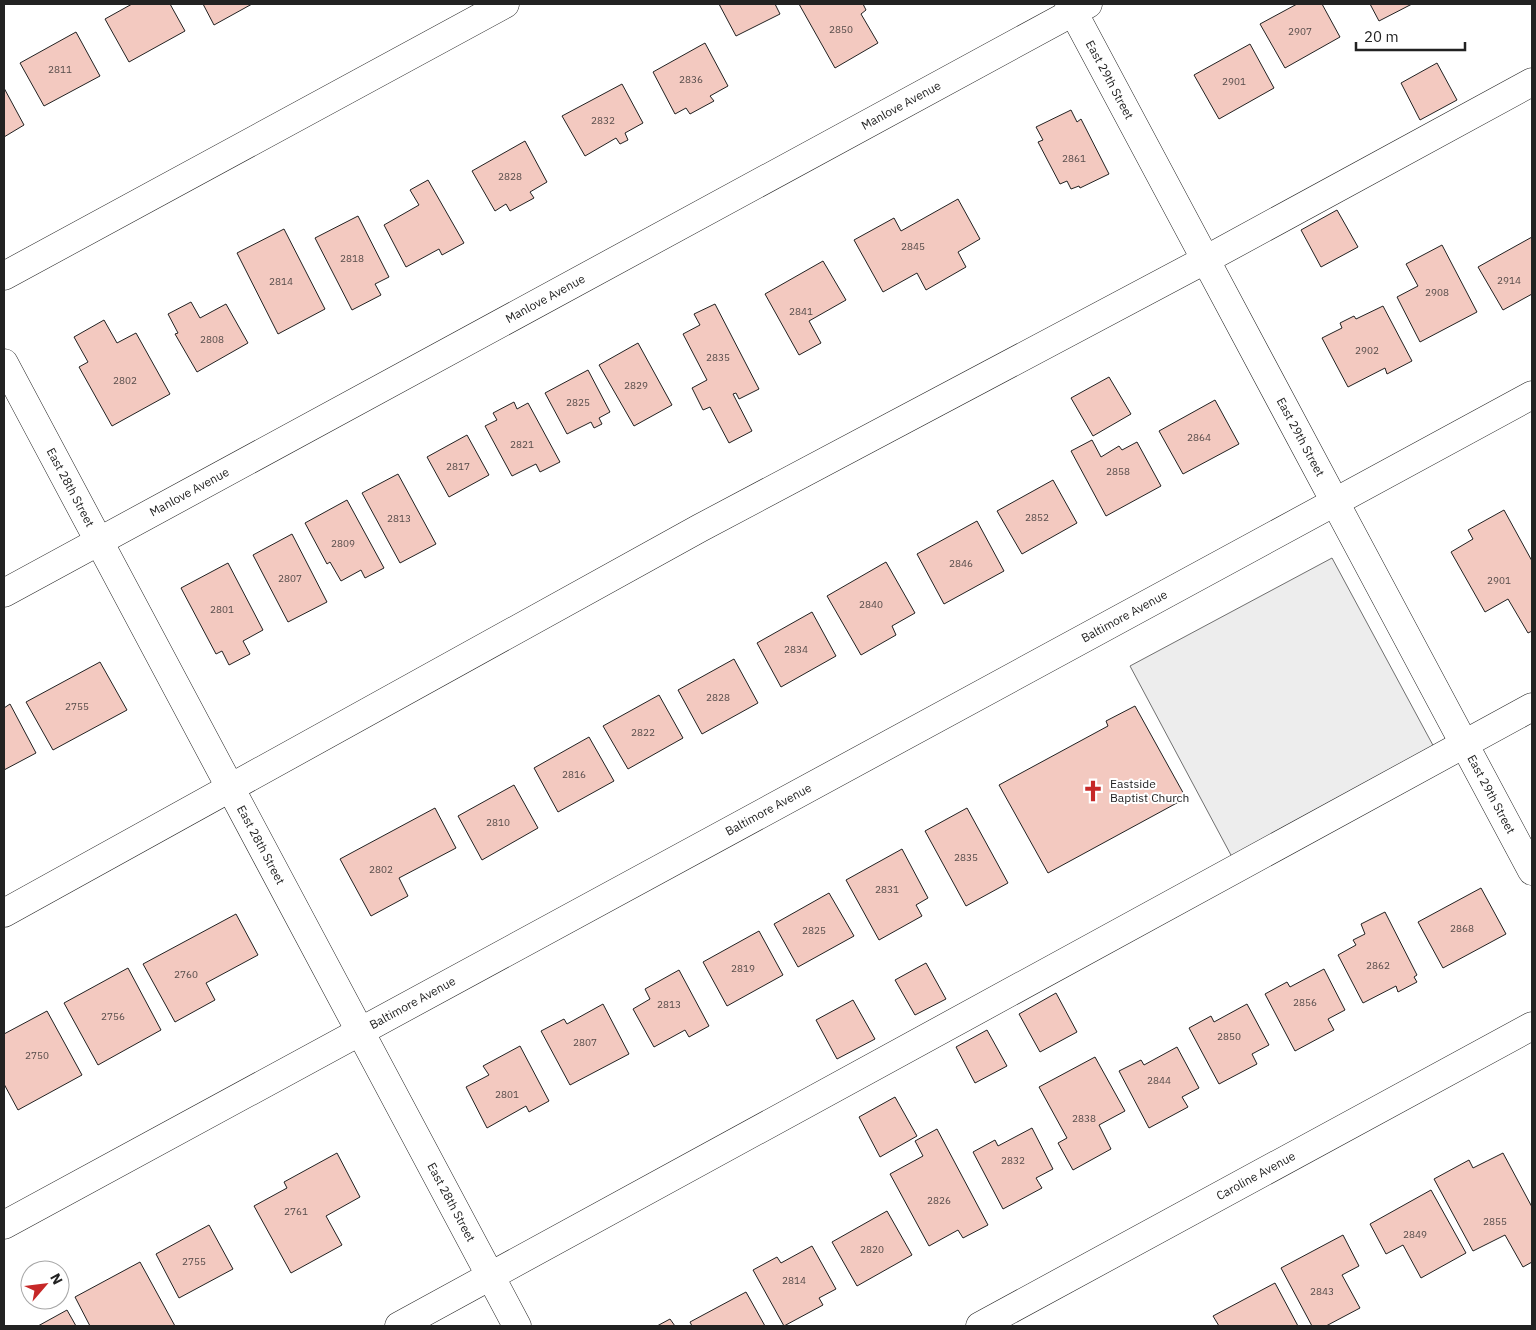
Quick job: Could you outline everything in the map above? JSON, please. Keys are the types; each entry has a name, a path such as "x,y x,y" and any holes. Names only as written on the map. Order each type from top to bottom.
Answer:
{"street":[{"path":"4,276 505,4"},
{"name":"East 29th Street","path":"1077,6 1205,260 1532,871"},
{"name":"Manlove Avenue","path":"4,593 1077,6"},
{"path":"4,913 700,528 1205,260 1532,82"},
{"name":"East 28th Street","path":"4,363 359,1033 517,1326"},
{"name":"Baltimore Avenue","path":"4,1225 1532,395"},
{"path":"399,1326 1532,707"},
{"name":"Caroline Avenue","path":"980,1326 1532,1026"}],"shaded area":[{"path":"1332,558 1435,749 1232,857 1130,666"}],"building":[{"path":"132,4 170,4 185,31 129,62 105,19"},
{"path":"203,4 252,4 214,25"},
{"path":"719,4 775,4 780,14 736,36"},
{"path":"799,4 863,4 866,10 861,14 878,43 835,68"},
{"path":"1297,4 1322,4 1340,37 1285,68 1260,24"},
{"path":"1370,4 1412,4 1379,21"},
{"path":"76,32 100,76 44,106 20,63"},
{"path":"705,43 728,86 710,96 714,101 690,114 686,108 675,114 653,72"},
{"path":"1250,44 1274,88 1219,119 1194,75"},
{"path":"1437,63 1457,100 1420,120 1401,83"},
{"path":"622,84 643,123 625,133 628,140 620,144 616,138 585,156 562,116"},
{"path":"4,88 24,125 4,137"},
{"path":"1071,110 1077,122 1081,119 1109,174 1080,188 1079,186 1071,189 1067,181 1060,184 1038,142 1043,140 1036,127"},
{"path":"525,141 547,182 530,192 534,198 510,211 506,204 495,211 472,171"},
{"path":"428,180 464,243 442,255 439,249 406,267 384,225 419,205 410,190"},
{"path":"958,199 980,239 958,252 966,267 926,290 917,273 883,292 854,240 894,218 901,231"},
{"path":"1337,210 1358,247 1321,267 1301,230"},
{"path":"358,216 389,277 375,284 381,295 352,310 315,238"},
{"path":"284,229 325,309 278,334 237,253"},
{"path":"1532,237 1532,294 1503,310 1478,267"},
{"path":"1442,245 1477,312 1420,342 1397,297 1418,286 1406,264"},
{"path":"823,261 846,300 809,321 821,343 799,355 765,294"},
{"path":"191,302 200,318 226,304 248,343 197,372 175,334 178,333 168,314"},
{"path":"715,304 759,389 739,399 736,393 733,394 752,431 729,443 710,407 703,410 692,388 707,380 683,334 700,325 694,314"},
{"path":"1383,306 1412,361 1387,374 1385,368 1348,387 1322,338 1342,328 1340,323 1354,316 1356,319"},
{"path":"104,320 117,343 136,333 170,394 112,426 79,367 88,362 74,337"},
{"path":"638,343 672,405 634,426 599,365"},
{"path":"588,370 610,412 599,418 602,424 594,428 591,422 567,434 545,393"},
{"path":"1109,377 1131,414 1093,436 1071,398"},
{"path":"1215,400 1239,444 1183,474 1159,431"},
{"path":"514,402 517,409 528,403 560,462 540,472 536,464 512,476 485,426 497,420 493,413"},
{"path":"467,435 489,475 449,497 427,457"},
{"path":"1092,440 1101,457 1119,446 1122,450 1137,442 1161,486 1106,516 1071,451"},
{"path":"398,474 436,544 400,563 362,493"},
{"path":"1053,480 1077,523 1022,554 997,511"},
{"path":"347,500 384,568 365,578 361,570 341,581 330,562 327,564 305,523"},
{"path":"1504,510 1532,561 1532,631 1528,633 1508,599 1485,612 1451,552 1473,539 1468,530"},
{"path":"977,521 1004,571 944,604 917,554"},
{"path":"292,534 327,602 288,622 253,555"},
{"path":"886,562 915,613 892,626 896,635 861,655 827,596"},
{"path":"228,563 263,630 243,641 250,654 229,665 222,651 216,654 181,588"},
{"path":"812,612 836,656 781,687 757,643"},
{"path":"734,659 758,703 702,734 678,690"},
{"path":"100,662 127,710 53,750 26,702"},
{"path":"659,695 683,738 628,769 603,726"},
{"path":"10,704 36,753 4,770 4,708"},
{"name":"Eastside Baptist Church","path":"1135,706 1186,798 1048,873 999,785 1108,726 1106,721"},
{"path":"589,737 614,781 558,812 534,768"},
{"path":"514,785 538,828 482,860 458,816"},
{"path":"435,808 456,848 399,878 408,896 371,916 340,859"},
{"path":"967,808 1008,883 966,906 925,831"},
{"path":"902,849 928,898 916,905 922,916 879,940 846,880"},
{"path":"1481,888 1506,934 1443,968 1418,922"},
{"path":"829,893 854,936 798,967 774,924"},
{"path":"1385,912 1417,975 1414,977 1417,982 1398,992 1396,986 1363,1003 1338,955 1356,945 1353,940 1365,934 1361,924"},
{"path":"236,914 258,955 206,983 215,1000 175,1022 143,964"},
{"path":"759,931 783,975 727,1006 703,962"},
{"path":"926,963 946,999 915,1015 895,980"},
{"path":"128,968 161,1030 98,1065 64,1003"},
{"path":"1324,969 1345,1010 1328,1019 1334,1030 1295,1051 1265,994 1287,982 1290,987"},
{"path":"679,970 709,1026 689,1037 685,1030 654,1047 633,1009 650,999 645,989"},
{"path":"1056,993 1077,1032 1040,1052 1019,1014"},
{"path":"853,1000 875,1039 837,1059 816,1020"},
{"path":"603,1004 629,1054 570,1085 541,1031 564,1019 567,1024"},
{"path":"1247,1004 1269,1045 1252,1054 1257,1064 1219,1084 1189,1028 1211,1016 1214,1022"},
{"path":"47,1011 82,1075 18,1110 4,1084 4,1034"},
{"path":"987,1030 1007,1066 975,1083 956,1047"},
{"path":"520,1046 549,1101 529,1112 526,1106 487,1128 466,1087 489,1075 483,1066"},
{"path":"1177,1047 1199,1088 1182,1097 1188,1107 1149,1128 1119,1071 1141,1060 1144,1065"},
{"path":"1095,1057 1125,1111 1099,1125 1111,1149 1073,1170 1058,1143 1067,1138 1039,1087"},
{"path":"895,1097 917,1136 880,1157 859,1117"},
{"path":"1032,1128 1053,1169 1036,1178 1042,1188 1003,1209 973,1152 995,1140 998,1146"},
{"path":"937,1129 988,1225 963,1238 958,1230 929,1246 890,1174 923,1156 915,1141"},
{"path":"337,1153 360,1197 326,1216 342,1245 291,1273 254,1206 287,1188 284,1182"},
{"path":"1503,1153 1532,1207 1532,1262 1523,1267 1505,1235 1473,1251 1434,1179 1469,1160 1473,1168"},
{"path":"1431,1190 1466,1253 1421,1278 1403,1245 1386,1254 1370,1224"},
{"path":"887,1211 912,1255 857,1286 832,1242"},
{"path":"209,1225 233,1269 179,1298 156,1254"},
{"path":"1343,1235 1359,1266 1342,1275 1360,1308 1326,1326 1312,1326 1281,1268"},
{"path":"812,1246 836,1289 819,1298 823,1305 784,1326 753,1270 777,1257 781,1263"},
{"path":"140,1262 175,1326 90,1326 75,1297"},
{"path":"1275,1283 1298,1326 1219,1326 1213,1316"},
{"path":"746,1292 765,1326 692,1326 690,1322"},
{"path":"67,1310 76,1326 38,1326"},
{"path":"670,1319 675,1326 657,1326"}],"place":[{"name":"Eastside Baptist Church","path":"1093,791"}]}
